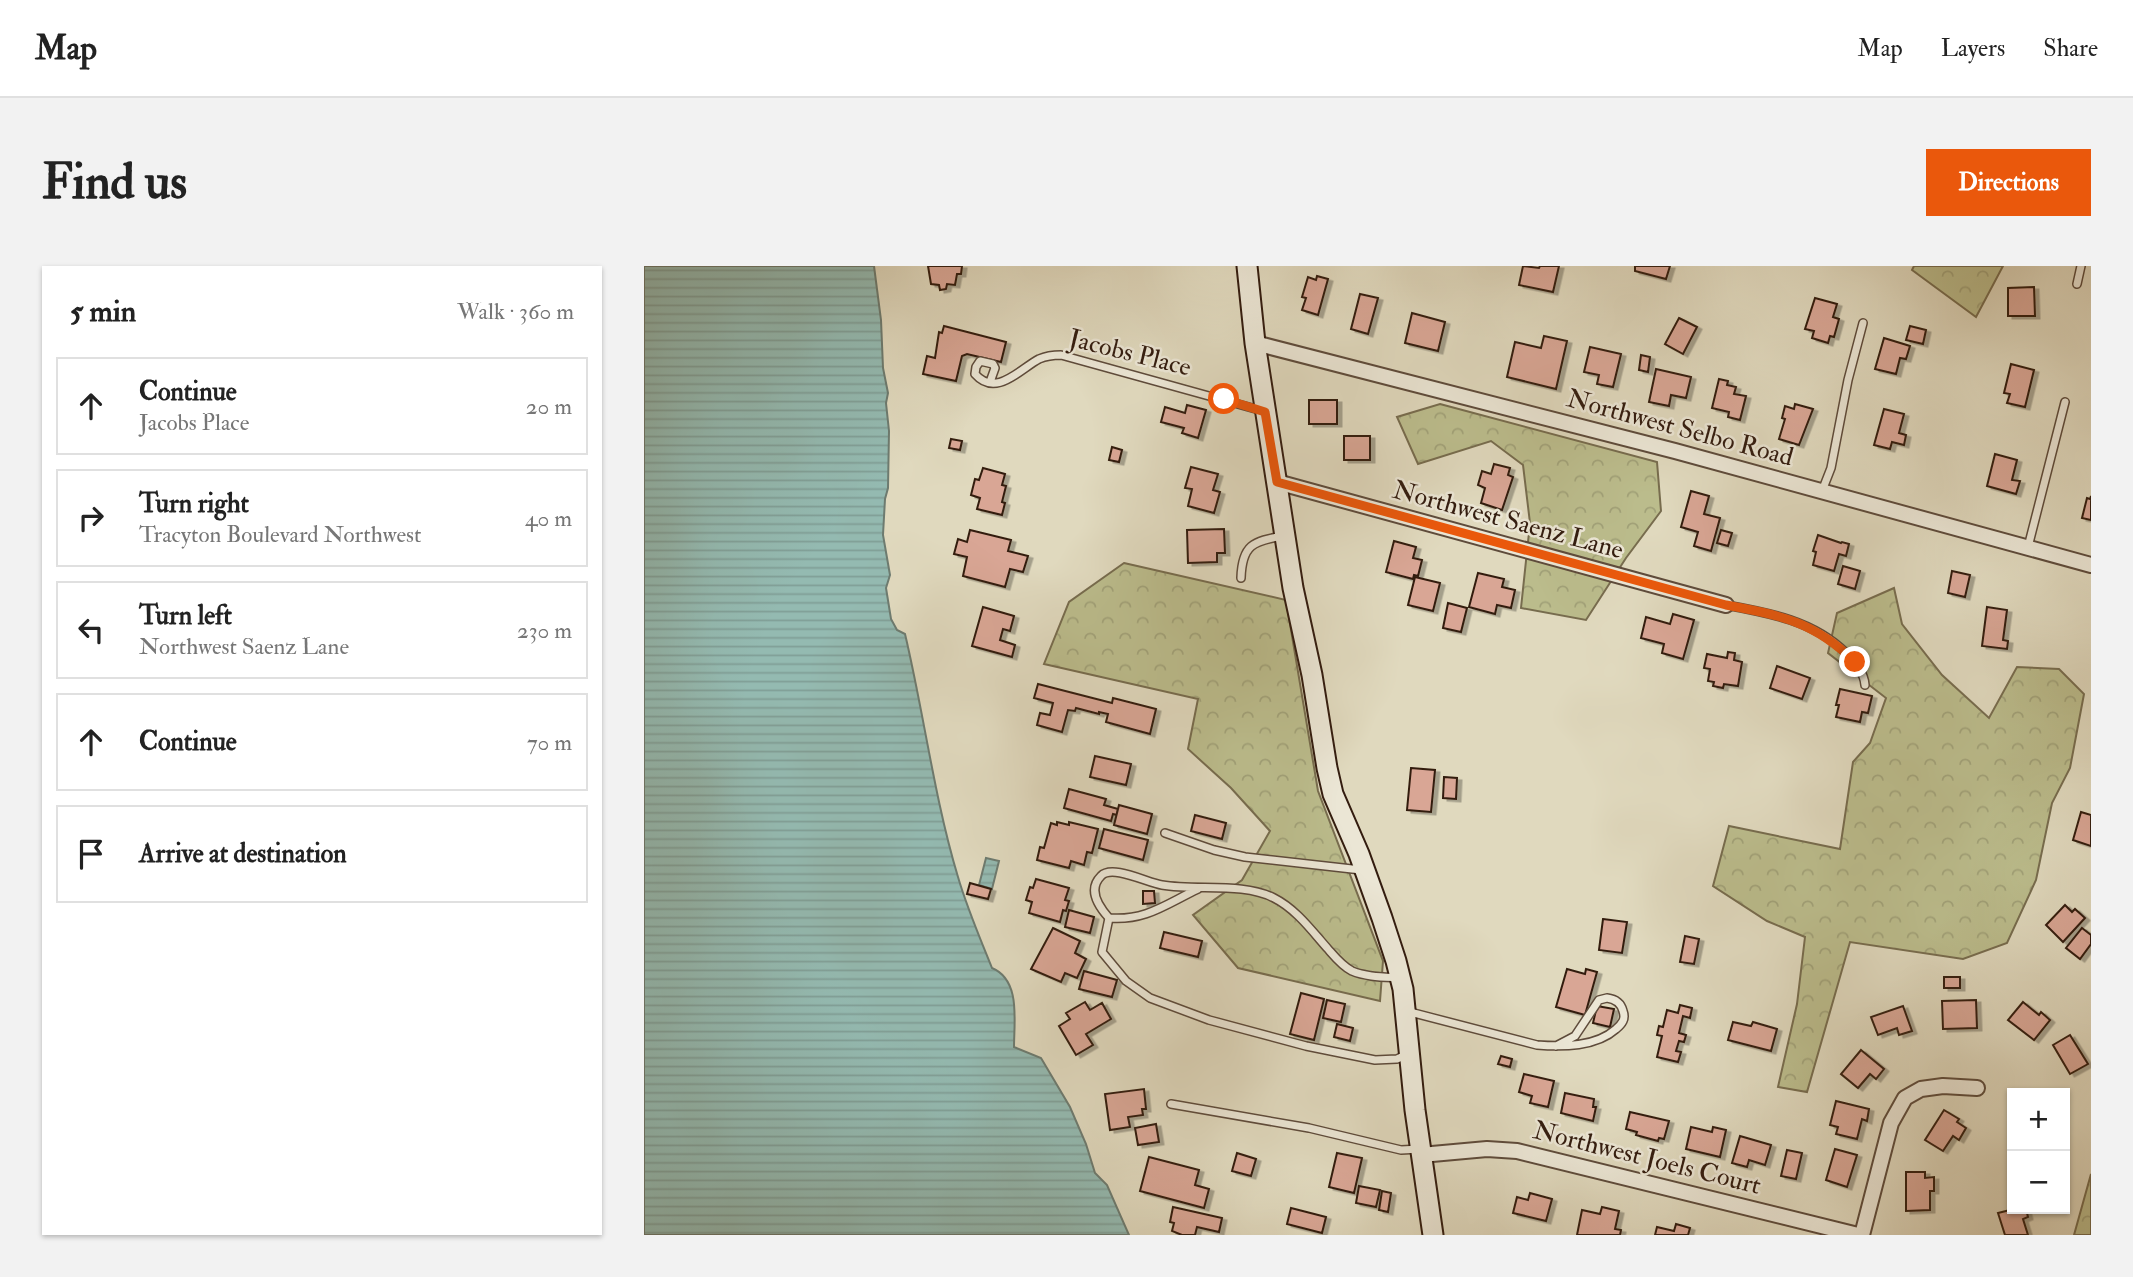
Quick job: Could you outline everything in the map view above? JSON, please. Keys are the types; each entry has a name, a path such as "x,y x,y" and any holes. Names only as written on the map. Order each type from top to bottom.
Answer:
{"main road":[{"path":"1247,266 1265,412 1299,621 1312,675 1333,794 1365,871 1400,978 1433,1235"}],"street":[{"name":"Northwest Selbo Road","path":"1255,343 1822,491 2091,565"},
{"name":"Northwest Saenz Lane","path":"1277,482 1726,605"},
{"path":"1860,1235 1891,1123 1905,1098 1921,1089 1943,1086 1978,1088"},
{"name":"Northwest Joels Court","path":"1421,1152 1487,1149 1517,1151 1860,1235"}],"lane":[{"path":"2077,284 2081,266"},
{"path":"1822,491 1830,468 1863,323"},
{"name":"Jacobs Place","path":"990,382 1005,381 1038,360 1061,355 1265,412"},
{"path":"2028,548 2065,402"},
{"path":"1241,578 1241,565 1247,548 1259,541 1285,535"},
{"path":"1726,605 1788,618 1815,630 1855,662 1865,678 1865,685"},
{"path":"1165,833 1214,850 1245,857 1365,871"},
{"path":"1198,889 1146,915 1126,919 1109,918 1097,904 1095,888 1100,876 1108,872 1125,873 1162,885 1234,889 1272,897 1286,905 1342,964 1353,971 1400,978"},
{"path":"1109,918 1102,952 1126,981 1150,998 1209,1020 1306,1046 1375,1060 1397,1059 1410,1052"},
{"path":"1405,1011 1537,1045 1556,1046 1586,1043 1609,1035 1625,1018 1619,1002 1607,998 1599,1000 1575,1036 1556,1046"},
{"path":"1171,1104 1309,1128 1401,1150 1421,1152"}],"green space":[{"path":"1914,266 2003,266 1976,317 1912,270"},
{"path":"1440,404 1657,462 1661,511 1626,558 1586,620 1521,608 1530,523 1523,465 1491,441 1418,464 1397,417"},
{"path":"1124,563 1286,600 1318,791 1383,961 1380,1001 1238,968 1193,915 1242,880 1270,831 1231,788 1188,749 1198,699 1044,664 1069,602"},
{"path":"1894,588 1902,624 1942,675 1989,718 2017,667 2059,669 2084,694 2070,768 2052,803 2036,880 2007,943 1963,959 1850,942 1807,1092 1778,1087 1797,1004 1805,937 1767,921 1713,886 1729,826 1840,849 1853,762 1870,743 1886,698 1828,653 1837,613"},
{"path":"2091,1174 2091,1235 2074,1235"}],"water":[{"path":"644,266 874,266 881,320 883,368 888,393 888,488 883,535 890,575 886,588 891,619 897,630 905,634 950,847 965,900 992,968 1008,982 1012,991 1015,1014 1014,1047 1041,1058 1070,1107 1095,1173 1107,1185 1129,1235 644,1235"},
{"path":"986,858 999,861 992,889 979,885"}],"building":[{"path":"928,266 962,266 955,285 947,284 946,289 940,290 939,285 931,284"},
{"path":"1523,266 1559,266 1553,292 1519,285"},
{"path":"1635,266 1670,266 1666,279 1635,271"},
{"path":"1317,276 1328,279 1318,315 1302,310 1306,298 1302,297 1308,277 1316,280"},
{"path":"2034,287 2035,316 2008,316 2008,288"},
{"path":"1360,294 1378,298 1368,334 1351,329"},
{"path":"1815,298 1837,304 1833,317 1839,319 1834,337 1830,336 1828,343 1812,338 1814,331 1805,329"},
{"path":"1412,313 1445,322 1438,351 1405,343"},
{"path":"1679,318 1697,327 1683,354 1665,344"},
{"path":"944,326 1006,342 1001,362 967,354 962,356 956,381 923,374 927,356 935,358 939,332 942,333"},
{"path":"1910,326 1926,330 1923,344 1906,340"},
{"path":"1544,336 1567,341 1556,389 1507,377 1515,342 1541,348"},
{"path":"1884,338 1910,346 1906,359 1900,358 1896,374 1875,369"},
{"path":"1590,347 1621,354 1613,387 1597,384 1599,375 1584,372"},
{"path":"1641,355 1650,357 1648,372 1639,370"},
{"path":"2011,364 2034,370 2025,407 2007,403 2010,394 2004,393"},
{"path":"1656,369 1691,377 1686,398 1671,395 1669,406 1649,402"},
{"path":"1719,379 1736,387 1734,394 1746,396 1740,420 1728,417 1729,412 1712,408"},
{"path":"1309,400 1337,400 1337,424 1309,424"},
{"path":"1795,404 1813,409 1799,445 1779,439 1785,419 1782,418 1785,406 1794,409"},
{"path":"1187,405 1206,410 1198,438 1182,433 1184,428 1161,422 1165,407 1185,413"},
{"path":"1884,409 1904,414 1899,433 1906,435 1904,445 1892,442 1890,449 1874,445"},
{"path":"1344,436 1370,436 1370,460 1344,460"},
{"path":"951,439 962,441 960,450 949,448"},
{"path":"1112,447 1122,450 1119,462 1109,460"},
{"path":"1995,454 2017,460 2012,480 2020,481 2016,494 1987,486"},
{"path":"1494,464 1510,468 1508,475 1513,477 1502,510 1481,503 1485,488 1478,485 1482,471 1491,474"},
{"path":"1191,467 1218,474 1213,490 1220,492 1214,513 1188,506 1192,489 1185,488"},
{"path":"983,468 1005,474 1002,485 1006,486 1002,515 977,509 980,498 971,495 975,479 979,480"},
{"path":"1691,491 1709,496 1704,514 1720,518 1711,551 1694,546 1698,532 1681,527"},
{"path":"2091,496 2091,520 2082,518 2087,498 2090,499"},
{"path":"1224,529 1225,553 1217,553 1217,562 1188,563 1187,530"},
{"path":"970,530 1011,540 1008,551 1028,556 1023,572 1010,569 1005,587 963,576 967,557 954,554 958,539 967,542"},
{"path":"1721,530 1732,533 1728,546 1717,543"},
{"path":"1818,535 1849,544 1846,556 1839,554 1834,571 1813,565 1816,552 1813,551"},
{"path":"1394,541 1416,547 1413,558 1422,560 1418,576 1414,575 1413,579 1386,572"},
{"path":"1843,566 1860,571 1855,589 1838,584"},
{"path":"1952,571 1970,575 1965,597 1948,593"},
{"path":"1478,573 1504,579 1502,587 1515,590 1511,608 1497,605 1495,614 1469,607"},
{"path":"1415,577 1440,583 1433,611 1408,605"},
{"path":"1448,603 1467,608 1461,632 1443,628"},
{"path":"983,607 1014,616 1010,631 1003,629 1000,640 1015,645 1012,657 972,646"},
{"path":"1987,607 2007,610 2003,640 2008,641 2007,649 1982,646"},
{"path":"1673,614 1694,620 1683,659 1662,653 1664,644 1641,638 1646,617 1670,624"},
{"path":"1728,652 1735,653 1734,660 1742,662 1738,686 1713,686 1714,682 1708,681 1710,669 1704,668 1707,654 1727,658"},
{"path":"1777,666 1810,678 1802,699 1770,688"},
{"path":"1038,684 1112,703 1113,698 1156,709 1150,734 1106,722 1108,714 1076,708 1075,711 1068,710 1062,732 1037,725 1040,713 1050,715 1053,703 1034,698"},
{"path":"1840,689 1872,696 1868,713 1862,712 1860,722 1836,717"},
{"path":"1095,756 1131,764 1126,785 1090,777"},
{"path":"1411,768 1435,770 1431,812 1407,810"},
{"path":"1444,777 1457,778 1456,799 1443,798"},
{"path":"1069,789 1106,799 1104,805 1118,809 1117,815 1113,814 1111,821 1064,808"},
{"path":"1119,805 1152,814 1147,834 1114,825"},
{"path":"2081,812 2091,815 2091,846 2073,840"},
{"path":"1195,815 1226,823 1222,839 1191,831"},
{"path":"1057,822 1098,829 1092,853 1087,852 1084,865 1071,861 1069,868 1037,860 1040,847 1044,848 1051,823 1057,825"},
{"path":"1104,829 1148,840 1143,860 1099,848"},
{"path":"1036,879 1069,888 1065,900 1069,901 1060,922 1029,913 1032,902 1026,900"},
{"path":"970,883 991,889 988,899 967,894"},
{"path":"1143,891 1154,891 1155,903 1143,904"},
{"path":"2065,905 2085,918 2063,942 2046,925"},
{"path":"1069,910 1094,917 1090,933 1065,927"},
{"path":"1603,919 1627,922 1622,953 1599,950"},
{"path":"1053,928 1080,941 1075,953 1086,959 1077,978 1065,973 1061,982 1031,969"},
{"path":"2082,928 2091,935 2091,944 2080,959 2066,948"},
{"path":"1164,932 1202,941 1198,957 1160,948"},
{"path":"1685,936 1699,939 1694,964 1680,962"},
{"path":"1567,969 1585,974 1586,969 1597,972 1585,1015 1556,1007"},
{"path":"1084,971 1117,980 1112,997 1079,989"},
{"path":"1944,977 1960,977 1960,988 1944,988"},
{"path":"1301,993 1324,999 1314,1040 1290,1034"},
{"path":"1327,1000 1345,1004 1341,1022 1323,1018"},
{"path":"1976,1000 1977,1028 1943,1029 1942,1001"},
{"path":"1085,1002 1090,1010 1102,1003 1111,1019 1086,1034 1093,1045 1076,1055 1059,1026 1070,1019 1066,1013"},
{"path":"2023,1002 2050,1020 2034,1040 2008,1020"},
{"path":"1680,1005 1692,1008 1690,1018 1683,1016 1679,1033 1686,1035 1684,1042 1679,1041 1676,1051 1681,1052 1678,1062 1657,1057 1662,1036 1657,1035 1659,1026 1663,1027 1667,1010 1678,1013"},
{"path":"1597,1006 1614,1009 1610,1027 1593,1023"},
{"path":"1903,1006 1912,1031 1899,1035 1897,1028 1878,1035 1871,1017"},
{"path":"1733,1022 1751,1026 1753,1022 1777,1029 1771,1051 1728,1040"},
{"path":"1337,1024 1353,1028 1350,1041 1334,1037"},
{"path":"2070,1035 2088,1064 2070,1074 2053,1045"},
{"path":"1861,1050 1884,1069 1876,1079 1870,1074 1858,1088 1841,1074"},
{"path":"1501,1056 1512,1059 1510,1067 1498,1064"},
{"path":"1524,1074 1554,1081 1548,1107 1530,1103 1532,1096 1519,1092"},
{"path":"1144,1089 1146,1109 1142,1109 1143,1115 1128,1117 1130,1127 1110,1130 1105,1094"},
{"path":"1565,1093 1594,1099 1593,1107 1596,1107 1593,1121 1561,1113"},
{"path":"1836,1101 1869,1109 1867,1121 1862,1119 1857,1139 1836,1134 1838,1127 1830,1125"},
{"path":"1944,1110 1959,1119 1957,1122 1966,1128 1959,1140 1953,1136 1943,1151 1925,1140"},
{"path":"1630,1112 1669,1121 1664,1139 1659,1138 1658,1141 1636,1135 1637,1132 1626,1129"},
{"path":"1156,1124 1159,1142 1138,1145 1135,1128"},
{"path":"1691,1127 1712,1132 1713,1127 1726,1130 1720,1157 1686,1149"},
{"path":"1740,1136 1771,1145 1765,1165 1749,1160 1747,1167 1732,1163"},
{"path":"1835,1149 1857,1155 1847,1187 1826,1180"},
{"path":"1787,1150 1802,1153 1796,1179 1781,1176"},
{"path":"1237,1153 1256,1159 1251,1176 1232,1171"},
{"path":"1337,1153 1362,1158 1354,1193 1329,1187"},
{"path":"1149,1157 1199,1170 1195,1185 1209,1189 1204,1208 1140,1191"},
{"path":"1906,1172 1925,1172 1925,1178 1934,1177 1934,1191 1930,1191 1930,1210 1906,1211"},
{"path":"1359,1186 1380,1190 1376,1207 1356,1203"},
{"path":"1382,1191 1391,1193 1388,1212 1379,1210"},
{"path":"1530,1193 1552,1199 1546,1221 1513,1213 1517,1197 1528,1200"},
{"path":"1173,1207 1222,1218 1219,1232 1197,1227 1195,1235 1182,1235 1172,1231 1174,1223 1170,1222"},
{"path":"1602,1207 1619,1211 1615,1229 1621,1230 1620,1235 1577,1235 1582,1210 1600,1214"},
{"path":"1291,1208 1326,1217 1322,1233 1287,1224"},
{"path":"2007,1211 2007,1214 2027,1214 2028,1217 2023,1219 2028,1235 2005,1235 1998,1213"},
{"path":"1676,1224 1690,1228 1688,1235 1655,1235 1657,1227 1674,1231"}],"route":[{"path":"1224,399 1265,412 1277,482 1726,605 1788,618 1815,630 1855,662"}]}
